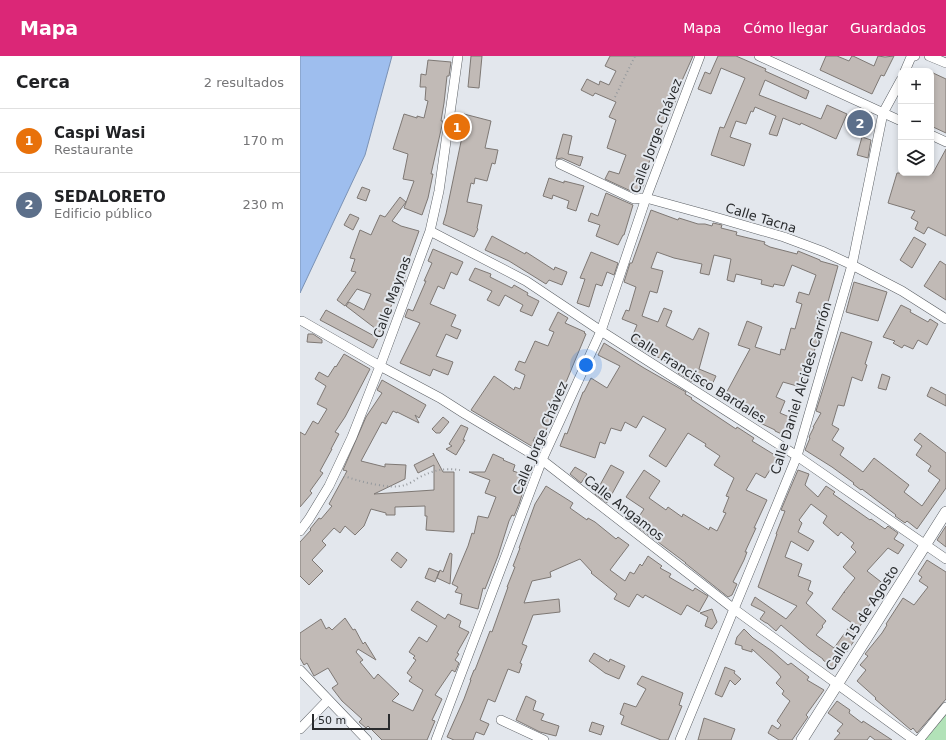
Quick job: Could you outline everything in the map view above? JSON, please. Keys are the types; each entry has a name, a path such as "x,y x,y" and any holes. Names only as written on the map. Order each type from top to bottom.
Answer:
{"street":[{"name":"Calle Maynas","path":"300,530 309,519 335,473 352,437 430,231 438,191 458,56"},
{"name":"Calle Jorge Chávez","path":"436,740 542,460 601,331 646,198 700,56"},
{"path":"759,56 898,120"},
{"path":"929,56 946,63"},
{"path":"907,68 913,57"},
{"name":"Calle Daniel Alcides Carrión","path":"680,740 797,456 852,265 883,113 898,86"},
{"path":"934,136 946,142"},
{"name":"Calle Tacna","path":"560,164 634,198 646,198 784,237 824,252 902,291 946,319"},
{"name":"Calle Francisco Bardales","path":"430,231 526,281 601,331 797,456 946,559"},
{"name":"Calle Angamos","path":"302,321 380,366 440,398 542,460 734,609 914,740"},
{"name":"Calle 15 de Agosto","path":"802,740 946,512"},
{"path":"300,670 367,740"},
{"path":"300,729 328,700"},
{"path":"919,740 946,707"},
{"path":"500,720 544,740"}],"path":[{"path":"615,97 635,56"},
{"path":"335,473 357,481 399,487 435,470 445,468 460,470"}],"green space":[{"path":"946,707 946,740 919,740"}],"water":[{"path":"300,56 392,56 365,155 300,293"}],"building":[{"path":"471,56 482,56 479,88 468,87"},
{"path":"610,56 693,56 675,96 677,97 668,120 665,119 655,142 656,143 647,168 645,167 639,182 644,184 640,192 635,193 605,179 609,171 619,174 626,155 607,148 616,120 609,117 616,102 595,93 593,96 581,90 587,79 599,85 600,81 609,85 616,71 605,66"},
{"path":"718,56 736,56 766,69 765,71 809,91 806,99 765,80 759,95 821,119 827,105 847,114 836,139 801,123 800,125 783,118 777,136 769,134 776,116 755,107 753,112 751,111 746,124 736,121 730,137 751,144 744,166 711,155 720,127 724,128 745,78 721,68 711,94 698,89 705,72 710,74"},
{"path":"826,56 837,56 849,61 853,56 874,66 878,56 894,56 884,76 881,75 872,94 820,70"},
{"path":"428,60 451,62 449,76 447,76 441,121 443,121 431,174 433,174 428,198 422,215 404,208 414,181 403,179 408,154 393,149 404,114 417,118 417,116 424,118 428,101 425,100 426,87 420,87 421,74 426,75"},
{"path":"934,73 946,79 946,133 934,127"},
{"path":"464,114 491,121 485,148 498,150 495,164 492,163 487,181 475,178 474,184 471,183 467,202 482,205 478,229 474,237 443,224 463,132 460,131"},
{"path":"563,134 572,136 568,154 583,157 580,166 562,158 556,159"},
{"path":"862,137 871,140 868,158 857,155"},
{"path":"946,149 946,236 928,227 924,234 915,229 918,222 911,218 915,211 888,203 897,173 898,176 934,176 934,171"},
{"path":"549,178 564,183 564,181 584,186 576,211 567,208 569,201 553,195 552,199 543,196"},
{"path":"362,187 370,190 366,201 357,198"},
{"path":"606,193 633,205 624,235 618,245 596,236 600,225 588,221 591,213 598,216"},
{"path":"400,197 406,202 392,221 401,226 419,231 407,264 409,264 402,289 400,288 380,332 346,306 349,302 364,310 371,294 357,289 345,306 337,300 356,272 351,271 355,259 350,258 360,230 371,235 380,215 385,217"},
{"path":"651,210 678,220 679,218 698,224 712,226 713,223 722,225 721,228 737,232 736,235 765,242 764,244 770,247 797,254 798,251 820,261 838,266 804,388 783,382 776,397 785,401 780,413 794,419 786,436 758,422 759,420 751,416 752,415 723,399 750,349 738,345 747,321 762,327 755,347 780,355 781,349 785,350 791,328 795,329 802,304 796,302 799,292 809,295 816,275 792,265 784,286 774,284 773,287 761,284 762,280 736,274 734,282 727,280 731,259 714,255 709,275 700,273 702,264 674,258 657,252 651,268 663,271 657,293 650,291 642,316 658,322 664,308 672,311 666,326 693,340 699,328 709,333 699,369 716,376 711,387 693,379 692,382 678,373 680,369 644,351 630,342 637,325 622,319 626,310 629,311 636,287 624,282"},
{"path":"350,214 359,218 353,230 344,225"},
{"path":"492,236 525,254 526,252 554,270 555,267 567,272 562,285 549,280 546,284 509,261 485,250"},
{"path":"914,237 926,244 912,268 900,260"},
{"path":"433,249 463,262 457,275 451,272 444,289 438,286 430,304 456,315 451,326 461,330 457,339 446,334 436,356 453,362 448,375 433,369 430,376 400,363 420,323 405,317 408,309 413,311 426,281 424,281 432,263 428,261"},
{"path":"591,252 618,263 614,275 607,272 602,286 596,284 589,307 577,303 585,279 580,278"},
{"path":"940,261 946,265 946,300 924,286"},
{"path":"475,268 491,274 490,277 512,288 514,285 528,293 527,295 539,301 532,316 520,311 523,305 505,295 499,306 487,300 492,291 469,280"},
{"path":"854,282 887,292 878,321 846,312"},
{"path":"901,305 928,322 930,319 938,324 927,345 918,340 913,349 904,345 902,348 893,343 895,341 883,337"},
{"path":"326,310 378,338 373,348 320,320"},
{"path":"558,312 568,318 565,323 585,332 584,333 586,334 542,440 535,437 533,441 540,445 538,450 471,410 494,376 514,390 515,387 520,389 525,375 515,370 519,361 525,363 535,341 548,346 554,332 549,330"},
{"path":"841,332 872,342 865,364 867,365 862,381 852,377 844,406 838,405 832,425 839,429 832,440 844,448 840,455 863,472 874,458 909,485 904,492 922,506 940,480 928,471 931,466 916,455 922,446 914,440 920,433 946,453 946,488 917,529 907,521 905,523 895,516 896,515 862,489 861,490 853,484 854,483 805,450 813,427 821,413 816,411"},
{"path":"308,334 313,334 322,340 322,343 307,342"},
{"path":"604,343 686,392 685,394 692,398 691,399 736,429 737,427 754,438 752,441 778,457 765,478 756,473 746,490 767,500 754,528 756,528 745,552 747,552 744,560 733,582 737,584 732,595 728,597 634,524 644,509 626,497 644,470 660,481 649,498 666,510 668,507 682,517 683,514 709,530 710,527 717,531 726,513 723,512 729,497 726,496 734,478 714,465 720,456 705,446 706,444 688,433 666,467 649,456 666,429 643,416 636,428 625,422 621,431 611,428 605,444 600,442 595,458 560,446 565,433 567,434 583,392 591,378 607,388 620,366 598,355"},
{"path":"344,354 370,369 345,417 335,432 339,434 320,471 323,473 310,491 312,493 300,507 300,432 305,435 313,421 318,424 327,409 317,404 326,386 315,379 319,372 328,377"},
{"path":"882,374 890,377 886,390 878,388"},
{"path":"382,380 426,405 419,418 415,415 419,423 393,411 386,424 382,422 361,461 385,467 385,464 406,465 405,479 374,494 434,490 434,465 418,473 414,465 434,455 433,453 443,472 454,472 454,532 426,530 427,516 425,516 425,506 395,507 395,515 386,515 386,513 371,509 364,526 355,535 345,526 340,533 334,528 322,541 326,545 312,560 323,571 309,585 300,576 300,542 319,518 321,519 332,506 329,504 347,471 343,470 366,417 382,393 377,390"},
{"path":"931,387 946,395 946,406 927,396"},
{"path":"443,417 449,422 440,433 436,433 432,429"},
{"path":"461,425 468,428 463,440 465,440 456,455 446,449 452,446 449,444"},
{"path":"493,454 515,465 513,471 528,476 514,516 512,515 509,521 498,556 485,589 483,588 478,609 460,604 462,594 455,592 458,587 452,584 472,533 474,534 478,516 488,518 496,497 485,493 490,480 469,472 485,472"},
{"path":"611,465 624,472 607,503 595,494"},
{"path":"575,467 587,474 581,483 570,474"},
{"path":"798,470 809,474 805,485 818,497 826,486 835,492 833,494 870,520 871,519 885,529 888,526 898,533 894,539 904,545 898,554 888,548 867,571 885,585 864,612 868,614 858,629 860,630 835,669 781,625 776,631 760,619 765,612 751,605 755,597 786,619 797,606 758,587 785,511 781,510","holes":["811,504 827,516 823,523 838,536 841,532 854,543 851,547 856,552 843,567 855,578 832,609 852,623 834,648 816,635 826,621 806,603 813,593 808,590 811,581 798,576 802,564 785,557 791,541 808,551 814,541 798,532 802,523 799,520"]},
{"path":"546,486 573,503 570,508 587,520 588,518 595,522 616,539 618,537 629,545 610,570 625,581 630,572 634,574 640,564 642,566 648,556 662,566 660,568 671,574 669,577 693,591 695,588 708,596 699,612 687,605 681,615 645,595 643,598 637,594 629,607 614,599 617,594 591,573 592,572 580,559 550,572 551,577 532,581 524,603 559,599 560,612 533,615 522,644 527,646 520,663 522,664 519,673 508,669 495,702 488,699 480,720 489,724 484,735 476,732 473,740 454,740 447,737 464,699 490,631 492,632 535,504"},
{"path":"946,526 946,547 937,540"},
{"path":"397,552 407,560 401,568 391,560"},
{"path":"450,553 452,554 450,584 437,578 440,570 443,572"},
{"path":"927,560 946,572 946,699 917,733 913,728 911,730 875,699 876,698 857,681 866,670 860,665 868,656 865,654 882,633 887,625 886,624 903,598 914,605 928,587 919,581 922,577 918,574"},
{"path":"429,568 439,572 435,582 425,578"},
{"path":"417,601 445,619 448,614 461,621 459,627 469,632 457,653 459,654 455,660 459,663 455,672 452,670 435,695 442,699 432,720 435,721 427,740 382,740 368,726 366,728 359,722 362,719 342,701 332,688 338,684 328,668 314,676 307,663 304,665 300,658 300,633 321,619 326,629 329,627 332,630 345,618 353,630 355,629 363,644 365,642 376,660 358,649 356,652 363,660 360,662 374,679 378,674 399,694 392,701 413,711 423,690 409,681 412,677 407,673 416,660 413,658 415,656 409,652 419,637 427,642 437,626 411,610"},
{"path":"712,609 717,622 712,629 705,626 708,617 700,613"},
{"path":"744,629 753,638 772,651 788,665 791,663 809,677 807,680 824,690 806,715 808,717 792,740 779,740 768,733 772,725 778,729 781,725 777,721 790,701 782,694 784,691 776,683 781,677 778,673 752,649 752,652 742,649 742,646 735,644 737,637"},
{"path":"594,653 609,662 610,659 625,666 619,679 605,673 589,661"},
{"path":"725,667 735,671 734,673 741,679 735,685 730,680 722,697 715,694"},
{"path":"642,676 683,693 679,705 682,706 668,740 661,740 621,724 624,716 620,714 624,703 636,707 646,689 637,684"},
{"path":"526,696 536,701 533,710 544,714 541,720 559,726 556,736 540,732 516,720"},
{"path":"837,701 850,710 849,713 862,723 863,721 892,740 875,740 870,736 867,740 834,740 840,733 837,731 843,724 828,713"},
{"path":"704,718 735,729 731,740 698,740"},
{"path":"592,722 604,726 601,735 589,731"}],"place":[{"name":"SEDALORETO","path":"860,123"},
{"name":"Caspi Wasi","path":"457,127"}]}
